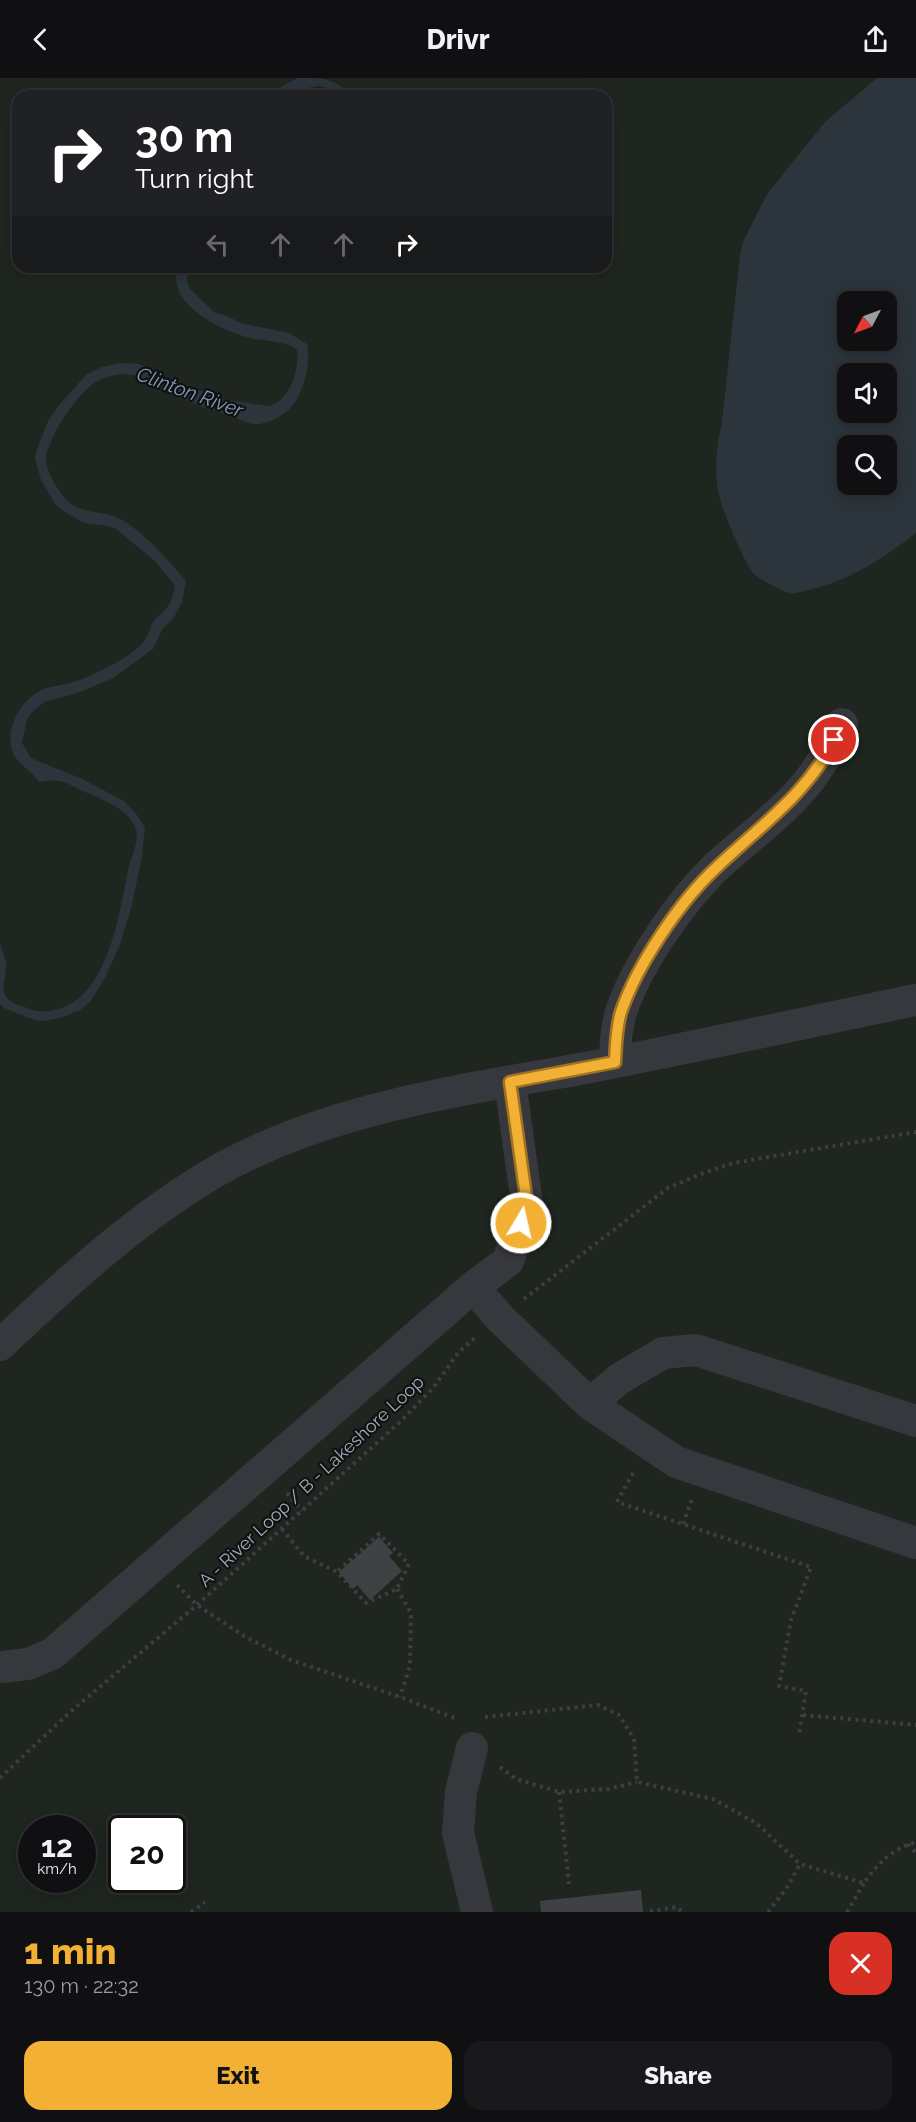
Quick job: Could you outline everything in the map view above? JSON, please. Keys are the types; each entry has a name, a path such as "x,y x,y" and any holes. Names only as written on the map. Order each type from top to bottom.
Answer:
{"lane":[{"path":"615,1062 616,1036 622,1011 646,958 675,914 715,868 764,826 807,783 826,755 842,724"},
{"path":"0,1345 81,1269 130,1230 215,1172 289,1137 383,1106 615,1062 916,1000"},
{"path":"0,1667 28,1664 52,1654 473,1287 508,1261 527,1204 510,1082"},
{"path":"473,1287 487,1332 676,1462 916,1543"},
{"path":"590,1404 619,1378 663,1353 696,1350 916,1421"},
{"path":"471,1728 461,1792 458,1833 477,1912"}],"path":[{"name":"A - River Loop / B - Lakeshore Loop","path":"0,1778 70,1712 197,1605 400,1422 434,1388 458,1353 668,1188 733,1163 916,1132"},
{"path":"626,1467 634,1474 617,1502 811,1567 791,1620 779,1686 806,1691 799,1735"},
{"path":"282,1529 304,1556 337,1572 366,1603 397,1589 409,1564 379,1534 337,1572"},
{"path":"397,1589 411,1613 410,1666 400,1697"},
{"path":"197,1605 244,1636 291,1660 400,1697 471,1728 516,1779 559,1792 609,1790 637,1782 713,1799 756,1823 800,1864 864,1883"},
{"path":"454,1720 471,1728 598,1705 618,1715 634,1739 637,1782"},
{"path":"803,1715 916,1725"},
{"path":"559,1792 569,1884"},
{"path":"847,1912 879,1862 908,1844 916,1842"},
{"path":"908,1844 916,1853"},
{"path":"768,1912 786,1889 800,1864"},
{"path":"191,1912 205,1902"},
{"path":"650,1911 677,1907 682,1912"}],"shaded area":[{"path":"0,78 916,78 916,1912 0,1912"}],"water":[{"path":"298,78 316,78 334,82 344,90 330,90 319,86 299,90 279,90 282,86"},
{"path":"877,78 916,78 916,533 863,569 834,582 797,593 786,592 754,574 744,558 723,508 716,473 740,255 743,242 767,194 825,122"},
{"name":"Clinton River","path":"177,273 188,273 190,289 215,313 241,323 289,333 307,344 306,377 291,407 274,420 261,424 246,422 184,400 131,375 116,375 100,379 77,399 62,420 48,449 46,459 48,470 57,487 69,502 76,507 113,516 128,524 155,547 186,581 182,602 173,619 163,628 153,649 113,678 80,692 44,702 27,719 22,743 31,758 80,778 124,801 145,828 142,856 131,909 120,944 105,978 90,1002 80,1010 60,1018 34,1020 4,1008 0,1004 0,943 6,962 4,993 10,1001 34,1010 46,1011 61,1008 77,999 90,986 101,969 109,949 137,835 129,817 110,803 66,783 54,780 39,782 17,760 12,751 10,743 12,725 25,702 38,692 91,675 112,665 139,647 146,639 154,620 168,605 175,586 155,561 116,529 84,523 55,504 41,480 35,458 48,421 87,374 102,367 121,363 139,364 190,390 203,391 228,400 267,406 275,404 287,392 297,366 297,350 292,346 234,333 209,321 187,303 179,292"}],"building":[{"path":"379,1537 393,1553 389,1556 402,1571 370,1600 357,1585 353,1589 339,1572"},
{"path":"641,1890 643,1912 541,1912 540,1901"}],"route":[{"path":"521,1223 527,1204 510,1082 615,1062 616,1036 622,1011 646,958 675,914 715,868 764,826 807,783 834,740"}]}
